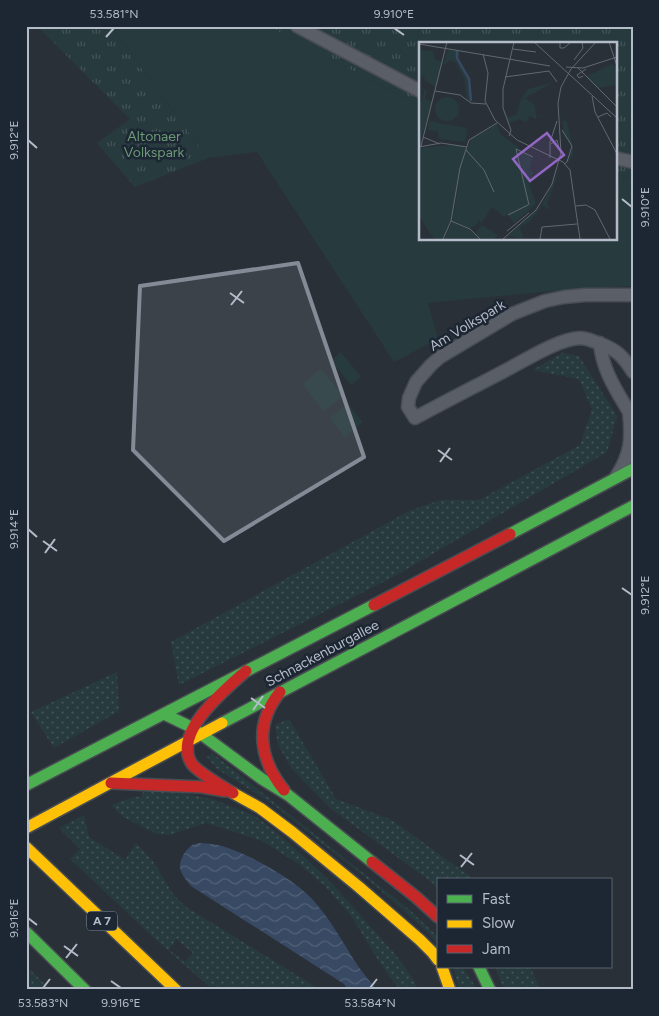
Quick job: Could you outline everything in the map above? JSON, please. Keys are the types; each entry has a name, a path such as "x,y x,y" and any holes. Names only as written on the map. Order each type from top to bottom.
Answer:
{"main road":[{"name":"Schnackenburgallee","path":"26,784 633,469"},
{"name":"Schnackenburgallee","path":"197,732 280,692 633,506"},
{"path":"246,671 219,695 197,732 188,738 188,754 193,765 213,780 266,812 365,892 420,940 437,959"},
{"path":"280,692 267,710 262,728 262,739 273,776 288,795"},
{"path":"164,714 182,722 262,779 288,795 416,897 437,916"},
{"path":"26,828 187,742"},
{"path":"111,783 202,787 233,792"},
{"name":"A 7","path":"28,849 176,990"},
{"path":"26,932 85,990"},
{"path":"442,968 450,990"},
{"path":"479,968 490,990"}],"street":[{"path":"297,26 419,90"},
{"path":"616,158 633,162"},
{"name":"Am Volkspark","path":"633,295 564,297 546,301 512,314 440,357 416,382 409,398 408,407 415,418 560,342 572,339 588,339 610,347 624,359 633,372"},
{"path":"600,343 601,355 606,370 631,414 631,438 628,453 616,477"}],"highlighted area":[{"path":"298,263 364,457 224,541 133,450 140,286"}],"green space":[{"name":"Altonaer Volkspark","path":"37,26 110,26 208,158 135,187 97,143 130,119"},
{"path":"110,26 268,26 419,105 419,240 616,240 616,174 633,179 633,286 541,292 428,303 438,339 394,362 257,152 208,158"},
{"path":"268,26 633,26 633,179 616,174 616,42 419,42 419,105"},
{"path":"341,352 361,377 351,385 331,361"},
{"path":"562,353 579,356 617,416 607,452 395,576 179,685 171,642 409,511 440,500 479,500 580,445 592,409 579,379 533,370"},
{"path":"321,369 343,396 324,411 302,384"},
{"path":"348,404 363,422 345,437 330,418"},
{"path":"117,672 119,711 54,748 31,712"},
{"path":"289,719 336,799 392,820 472,878 437,878 437,888 330,808 291,768 278,745 275,725"},
{"path":"212,753 411,911 437,936 437,944 428,933 371,882 271,803 217,769 207,757"},
{"path":"144,790 174,791 215,800 255,816 274,830 327,878 395,954 419,990 399,990 352,917 326,887 299,864 262,841 206,823 169,835 157,834 123,817 111,805 133,797 141,797"},
{"path":"84,815 89,837 125,860 136,843 153,861 173,894 186,907 321,990 213,990 155,939 70,859 80,849 59,828","holes":["176,939 193,953 185,962 169,950"]},
{"path":"26,966 50,989 51,990 26,990"},
{"path":"453,968 463,968 478,990 459,990"},
{"path":"495,968 530,968 541,990 504,990"}],"water":[{"path":"199,843 218,845 241,853 282,875 305,892 326,916 358,966 377,990 348,990 344,984 191,886 182,873 180,862 189,848"}],"traffic: fast":[{"path":"510,534 633,469"},
{"path":"222,723 633,506"},
{"path":"26,785 374,605"},
{"path":"164,714 193,728 262,779 288,795 372,862"},
{"path":"26,932 85,990"},
{"path":"479,968 490,990"}],"traffic: slow":[{"path":"26,828 222,723"},
{"path":"233,793 260,808 292,832 420,940 437,959"},
{"path":"26,847 176,990"},
{"path":"442,968 450,990"}],"traffic: jam":[{"path":"374,605 510,534"},
{"path":"233,793 195,767 187,752 189,739 204,713 246,671"},
{"path":"280,692 266,716 263,741 269,766 284,790"},
{"path":"111,783 202,787 225,791"},
{"path":"372,862 437,916"}]}
